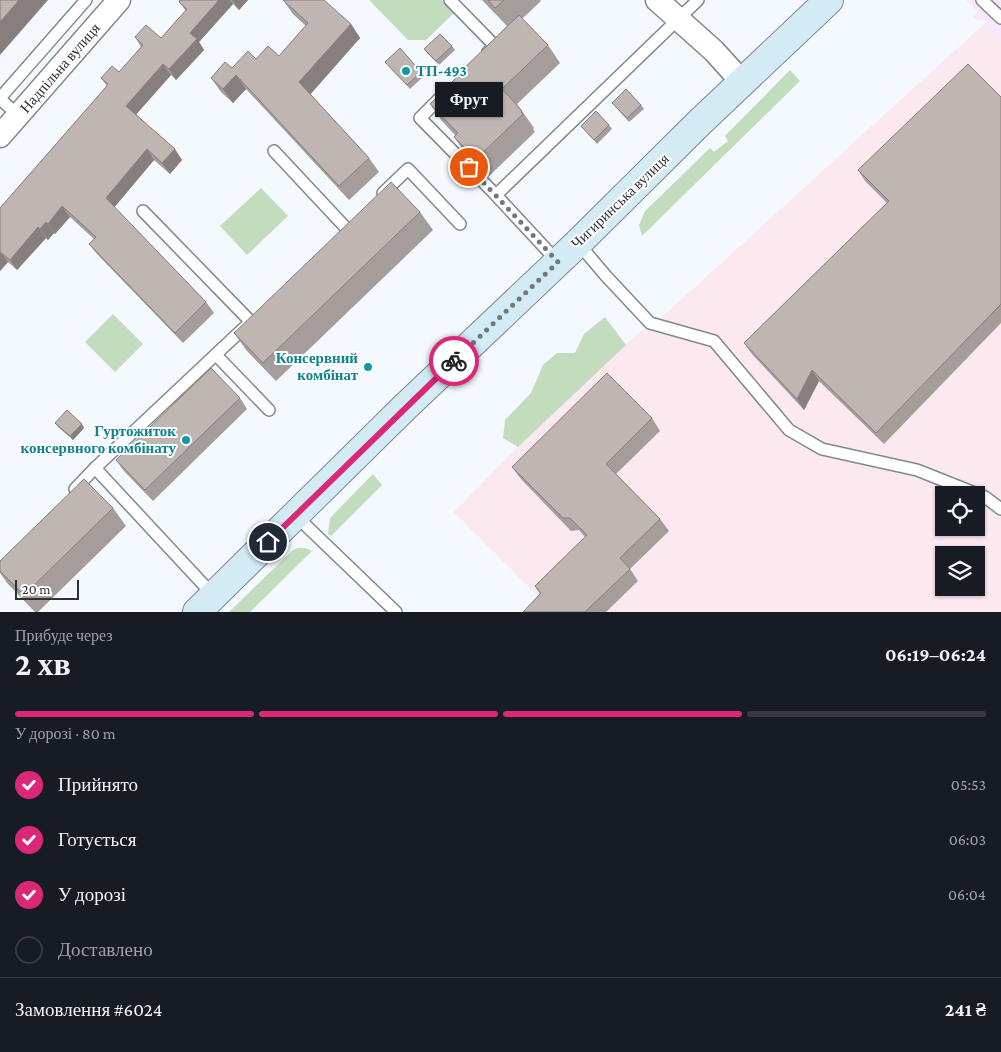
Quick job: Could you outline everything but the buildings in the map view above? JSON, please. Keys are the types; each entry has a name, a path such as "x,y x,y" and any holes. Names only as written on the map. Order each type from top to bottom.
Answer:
{"main road":[{"name":"Чигиринська вулиця","path":"206,604 405,407 829,0"}],"street":[{"name":"Надпільна вулиця","path":"0,136 119,0"},
{"path":"657,0 714,51 742,82"}],"lane":[{"path":"18,115 0,99 86,0"},
{"path":"450,0 494,46 481,59"},
{"path":"496,195 698,0"},
{"path":"982,0 1001,18"},
{"path":"454,85 420,118 496,195 558,262"},
{"path":"274,151 346,228"},
{"path":"374,202 408,169 460,224"},
{"path":"68,497 95,468 253,318 143,212"},
{"path":"578,243 650,323 714,341 789,430 822,449 917,470 985,497 1001,509"},
{"path":"216,354 269,410"},
{"path":"95,468 206,604"},
{"path":"296,516 396,612"}],"shaded area":[{"path":"966,0 1001,0 1001,43 983,25 986,22 984,19 972,18 978,12"},
{"path":"983,25 1001,43 1001,612 554,612 454,512 606,362 650,323 661,318"}],"green space":[{"path":"369,0 441,0 454,13 426,40 408,40"},
{"path":"790,70 800,81 642,236 639,225 645,211 710,148 714,152 728,141 725,136"},
{"path":"261,188 288,216 247,255 220,226"},
{"path":"113,314 143,344 115,372 85,342"},
{"path":"605,317 626,345 518,447 503,438 505,420 531,393 543,365 557,353 575,353 584,334"},
{"path":"373,474 382,485 331,536 328,534 330,518"},
{"path":"298,548 312,551 250,612 229,612 293,550"}],"way so far":[{"path":"454,361 558,262 469,167"}],"place":[{"name":"ТП-493","path":"406,71"},
{"name":"Фрут","path":"469,167"},
{"name":"Консервний комбінат","path":"368,367"},
{"name":"Гуртожиток консервного комбінату","path":"186,440"}],"route":[{"path":"268,542 454,361"}]}
